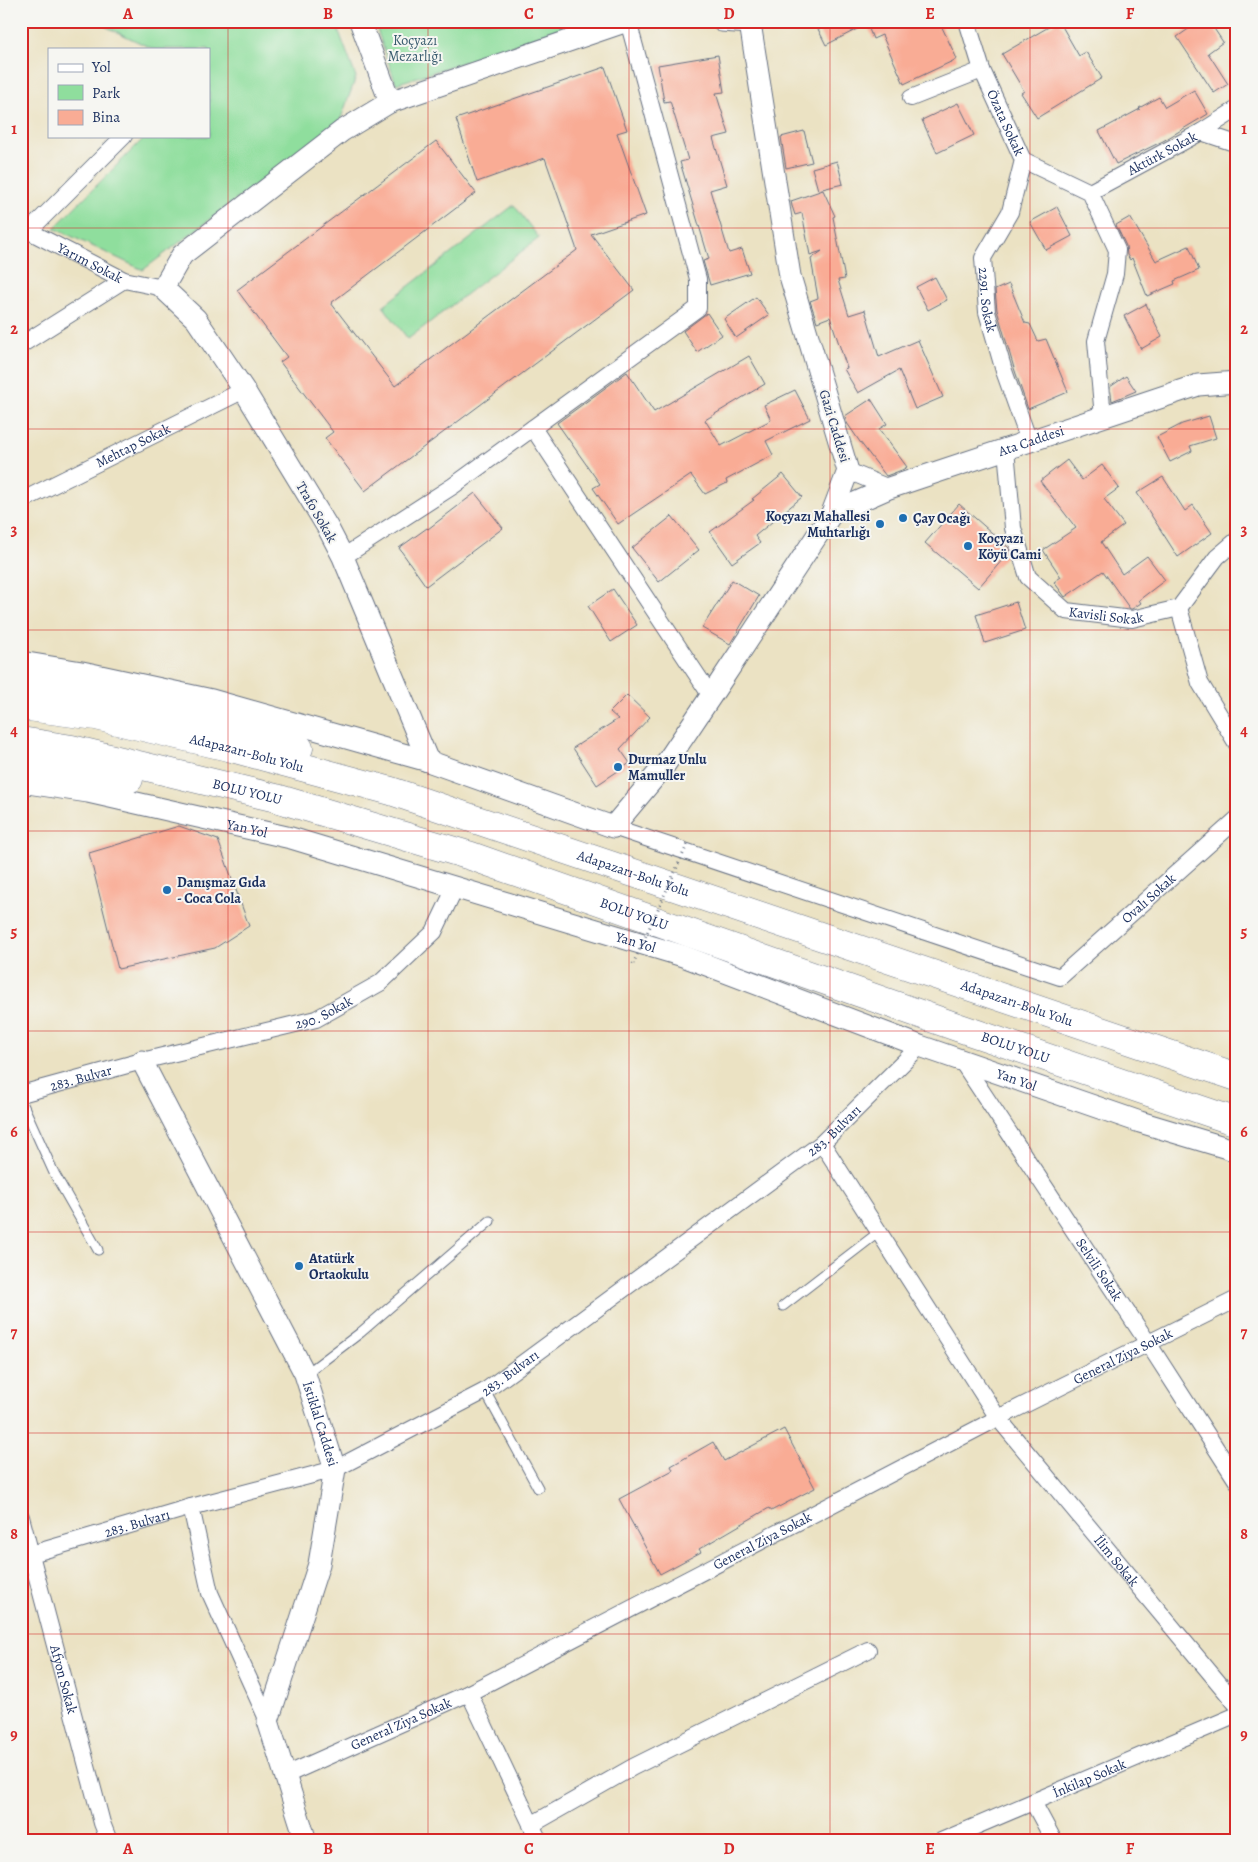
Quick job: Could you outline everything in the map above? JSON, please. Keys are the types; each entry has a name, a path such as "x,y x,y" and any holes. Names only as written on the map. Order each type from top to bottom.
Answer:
{"highway":[{"path":"21,682 231,726 315,753 391,791"},
{"name":"Adapazarı-Bolu Yolu","path":"21,706 96,716 228,747 391,791 1237,1077"},
{"name":"BOLU YOLU","path":"21,741 72,749 276,798 471,856 957,1027 1237,1122"},
{"path":"21,767 85,773 276,798"}],"street":[{"path":"360,21 390,102"},
{"path":"163,288 182,255 342,131 390,102 628,21 698,279 698,308 453,486 343,557"},
{"path":"722,21 752,22"},
{"name":"Özata Sokak","path":"967,21 982,70 1023,160 1090,192"},
{"name":"Gazi Caddesi","path":"613,827 664,766 832,513 848,471 790,276 752,22"},
{"path":"911,98 982,70"},
{"path":"1201,132 1237,109"},
{"name":"Aktürk Sokak","path":"1090,192 1201,132 1237,144"},
{"path":"25,229 122,138"},
{"name":"2291. Sokak","path":"1023,160 1010,212 983,258 987,312 1004,371 1029,441"},
{"path":"1090,192 1117,250 1115,274 1096,341 1103,417"},
{"name":"Yarım Sokak","path":"25,229 124,280 163,288"},
{"path":"21,345 124,280"},
{"name":"Trafo Sokak","path":"163,288 196,319 244,390 328,528 343,557 428,761"},
{"name":"Ata Caddesi","path":"832,513 889,488 1198,385 1237,382"},
{"name":"Mehtap Sokak","path":"21,501 244,390"},
{"path":"533,428 711,696"},
{"name":"Kavisli Sokak","path":"1006,449 1013,528 1028,577 1066,611 1132,619 1179,608"},
{"path":"848,471 889,488"},
{"path":"1237,540 1217,557 1179,608 1200,683 1237,744"},
{"path":"21,662 82,672 212,700 428,761 613,827"},
{"name":"Yan Yol","path":"21,782 88,792 291,838 683,956 920,1046 1140,1122 1237,1151"},
{"name":"Ovalı Sokak","path":"613,827 1060,977 1237,819"},
{"name":"290. Sokak","path":"142,1061 316,1018 324,1014 380,983 434,932 455,888"},
{"name":"283. Bulvarı","path":"26,1556 191,1507 335,1470 485,1391 822,1144 920,1046"},
{"name":"Selvili Sokak","path":"961,1060 1237,1481"},
{"name":"283. Bulvar","path":"21,1094 142,1061"},
{"name":"İstiklal Caddesi","path":"142,1061 306,1374 335,1470 320,1564 268,1721"},
{"name":"İlim Sokak","path":"822,1144 998,1418 1237,1705"},
{"name":"General Ziya Sokak","path":"286,1775 470,1693 998,1418 1237,1299"},
{"path":"191,1507 210,1593 268,1721 306,1841"},
{"name":"Afyon Sokak","path":"21,1518 26,1556 109,1841"},
{"path":"532,1825 633,1767 868,1650"},
{"path":"470,1693 539,1841"},
{"name":"İnkilap Sokak","path":"941,1841 1237,1714"},
{"path":"1033,1802 1054,1841"}],"lane":[{"path":"21,1100 54,1173 98,1250"},
{"path":"306,1374 360,1333 490,1221"},
{"path":"783,1306 879,1232"},
{"path":"485,1391 538,1488"}],"path":[{"path":"633,964 688,843"}],"green space":[{"path":"94,21 335,21 356,77 340,121 143,270 54,228 144,138 210,138 210,48 151,48"},
{"name":"Koçyazı Mezarlığı","path":"374,21 589,21 396,84"},
{"path":"514,205 539,238 408,339 383,306"}],"building":[{"path":"814,21 939,21 957,59 904,84 882,35 873,39 867,24 826,45"},
{"path":"1059,21 1079,56 1086,52 1102,78 1037,118 1021,93 1024,91 1002,54"},
{"path":"1200,21 1209,21 1223,42 1208,53 1228,84 1214,93 1177,37"},
{"path":"718,55 724,92 716,93 729,134 713,138 727,185 710,190 729,253 742,249 750,273 710,285 703,261 709,259 680,162 688,160 670,101 664,102 658,65"},
{"path":"605,67 627,130 617,133 646,215 591,234 634,290 365,491 325,438 333,432 280,362 287,357 237,290 436,141 476,193 331,303 395,386 577,250 545,158 477,182 456,119"},
{"path":"1194,90 1208,114 1163,141 1116,164 1099,131 1159,97 1165,107"},
{"path":"958,103 974,135 937,153 922,120"},
{"path":"804,131 812,162 786,168 781,137"},
{"path":"837,161 843,184 818,190 812,168"},
{"path":"823,190 835,216 833,217 845,279 838,280 849,315 865,310 879,357 918,340 943,397 915,409 899,370 858,393 844,369 847,368 830,317 817,322 810,301 818,298 811,259 822,251 810,255 802,213 795,215 791,201"},
{"path":"1057,207 1072,236 1046,250 1030,222"},
{"path":"1130,217 1156,261 1189,246 1199,270 1174,281 1175,284 1147,296 1132,258 1130,260 1127,255 1126,246 1116,225"},
{"path":"935,277 947,300 928,310 916,287"},
{"path":"1009,284 1025,323 1030,324 1038,341 1046,339 1068,392 1028,409 997,310 995,290"},
{"path":"756,297 769,315 736,338 724,319"},
{"path":"1146,304 1162,337 1141,349 1124,316"},
{"path":"707,313 722,335 697,352 683,331"},
{"path":"749,356 765,384 705,420 721,446 771,420 764,405 795,390 810,419 766,441 773,455 726,480 727,483 705,494 691,475 618,524 593,488 600,484 557,423 627,372 654,412"},
{"path":"1126,376 1136,391 1112,401 1110,387"},
{"path":"871,399 887,424 879,429 907,467 886,476 847,423 845,416"},
{"path":"1209,416 1216,438 1190,446 1192,451 1170,462 1157,437 1182,424"},
{"path":"1067,460 1082,480 1102,465 1119,488 1104,499 1124,525 1101,542 1122,574 1147,556 1165,580 1139,600 1141,603 1132,609 1130,609 1103,571 1065,597 1054,582 1061,577 1043,550 1076,528 1040,481"},
{"path":"783,474 802,497 755,536 760,543 732,563 710,532 754,500 752,499"},
{"path":"1163,477 1185,511 1193,505 1212,533 1178,557 1137,493"},
{"path":"475,493 503,528 426,586 399,548 428,529"},
{"name":"Koçyazı Köyü Cami","path":"959,504 1008,547 1010,551 978,588 925,543"},
{"path":"672,516 699,550 659,582 632,548"},
{"path":"732,580 759,596 730,644 702,628"},
{"path":"613,589 637,625 611,642 588,606"},
{"path":"1016,602 1025,630 985,643 976,615"},
{"path":"627,695 650,717 620,749 630,763 597,785 573,748 618,719 610,712"},
{"name":"Danışmaz Gıda - Coca Cola","path":"179,826 218,840 249,926 215,948 118,969 89,853"},
{"path":"784,1429 815,1488 771,1511 769,1508 699,1549 701,1552 660,1574 619,1499 673,1470 671,1466 713,1442 724,1461"}],"place":[{"name":"Çay Ocağı","path":"903,518"},
{"name":"Koçyazı Mahallesi Muhtarlığı","path":"880,524"},
{"name":"Koçyazı Köyü Cami","path":"968,546"},
{"name":"Durmaz Unlu Mamuller","path":"618,767"},
{"name":"Danışmaz Gıda - Coca Cola","path":"167,890"},
{"name":"Atatürk Ortaokulu","path":"299,1266"}]}
